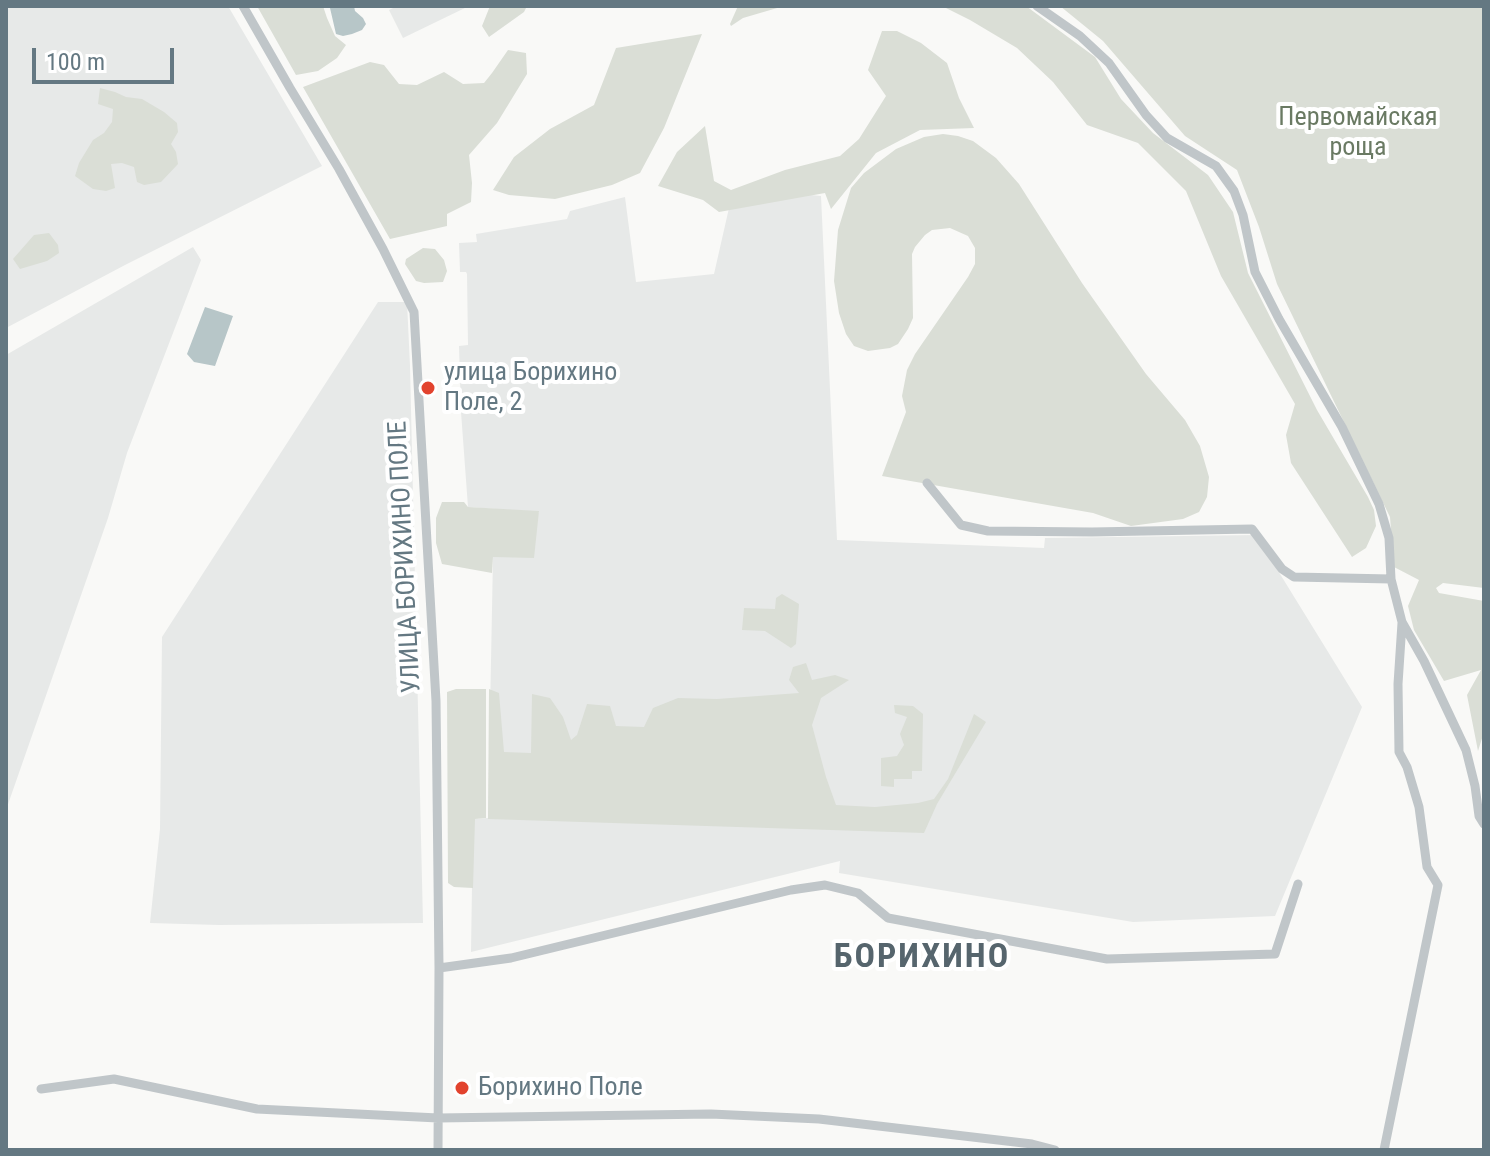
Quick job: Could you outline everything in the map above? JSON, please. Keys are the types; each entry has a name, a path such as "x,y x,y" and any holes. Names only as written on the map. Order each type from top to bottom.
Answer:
{"street":[{"name":"УЛИЦА БОРИХИНО ПОЛЕ","path":"243,6 339,169 414,312 436,701 438,1150"},
{"path":"1037,6 1080,36 1109,63 1146,115 1167,138 1216,166 1234,191 1243,215 1255,272 1342,427 1379,504 1389,538 1391,579 1402,622 1466,750 1479,816 1484,824"},
{"path":"927,483 961,525 988,531 1252,529 1282,569 1294,577 1391,579"},
{"path":"1384,1150 1438,885 1427,867 1419,807 1399,752 1398,684 1402,622"},
{"path":"439,968 511,958 791,890 825,885 858,893 888,918 1107,959 1275,954 1298,884"},
{"path":"41,1089 114,1079 257,1109 438,1118 711,1114 819,1119 1032,1144 1055,1150"}],"shaded area":[{"path":"6,6 228,6 322,166 6,328"},
{"path":"354,6 366,24 362,30 343,36 336,34 330,8"},
{"path":"397,6 467,7 403,38 389,10"},
{"path":"801,194 821,196 837,540 1044,548 1045,538 1256,535 1362,707 1275,916 1133,922 839,873 840,861 471,952 473,819 488,818 493,557 539,512 468,507 459,346 468,345 467,274 460,272 459,243 477,242 476,234 567,219 570,211 625,197 636,282 714,274 729,208"},
{"path":"193,247 201,260 127,453 108,518 6,810 6,355"},
{"path":"378,302 407,302 423,923 150,923 160,829 162,637"},
{"path":"205,307 233,316 215,366 194,362 187,354"}],"green space":[{"path":"257,6 323,6 335,36 346,45 337,58 318,71 296,75"},
{"path":"490,6 527,6 524,12 489,37 482,26"},
{"path":"738,6 784,6 743,18 731,26"},
{"path":"942,6 1026,6 1095,57 1121,99 1153,133 1208,175 1233,212 1248,273 1317,410 1374,510 1376,526 1366,548 1352,557 1291,463 1286,435 1295,404 1221,276 1186,191 1138,143 1087,125 1053,82 1017,48"},
{"name":"Первомайская роща","path":"1060,6 1484,6 1484,588 1443,583 1436,588 1439,593 1484,601 1484,732 1478,751 1467,695 1481,670 1444,681 1414,630 1408,606 1419,580 1394,567 1390,517 1277,284 1237,170 1185,136 1103,41"},
{"path":"882,31 897,31 921,43 947,63 974,128 920,130 876,153 831,209 825,193 719,212 703,200 658,186 677,152 705,126 714,181 731,190 785,170 840,156 859,139 886,96 868,70"},
{"path":"702,34 664,128 640,173 612,185 555,199 509,195 493,190 514,157 550,129 594,105 616,48"},
{"path":"508,50 526,53 527,74 497,123 469,155 471,202 447,214 447,226 390,239 303,87 370,62 384,65 399,84 417,85 444,72 463,84 484,83"},
{"path":"100,88 142,99 177,123 178,132 171,144 178,164 161,182 144,185 137,182 134,167 122,163 111,164 115,188 106,191 93,189 75,176 93,140 104,133 112,122 113,109 98,104"},
{"path":"943,134 973,141 996,158 1019,184 1082,283 1146,374 1185,420 1200,446 1209,477 1207,497 1199,512 1183,519 1131,526 1093,513 882,476 906,412 902,396 907,370 968,277 975,264 975,248 968,236 950,228 932,230 925,235 912,254 913,318 908,329 898,344 868,351 854,346 839,313 834,281 838,230 851,188 864,173 896,149 924,137"},
{"path":"49,233 58,245 59,253 47,261 20,269 13,259 34,235"},
{"path":"423,248 435,249 444,260 447,271 443,282 416,281 405,264 406,259"},
{"path":"442,502 464,502 468,507 539,511 534,558 493,557 492,573 442,564 436,543 436,518"},
{"path":"782,594 799,604 796,644 791,648 765,631 742,630 744,608 775,609 776,598"},
{"path":"806,663 812,680 835,675 849,680 821,698 812,725 836,805 875,807 934,799 948,779 974,714 986,722 937,804 924,833 488,819 489,689 499,693 504,752 531,753 532,694 550,698 563,717 571,740 577,735 587,704 610,706 616,726 644,727 653,708 678,698 717,699 799,693 789,680 793,667"},
{"path":"486,689 486,818 475,819 473,888 454,887 448,883 447,692"},
{"path":"894,705 913,706 923,714 922,771 912,771 912,779 894,779 894,787 881,786 881,758 897,756 904,745 900,734 907,717 895,713"}],"place":[{"name":"улица Борихино Поле, 2","path":"428,388"},
{"name":"Борихино Поле","path":"462,1088"}],"district":[{"name":"БОРИХИНО","path":"922,958"}]}
